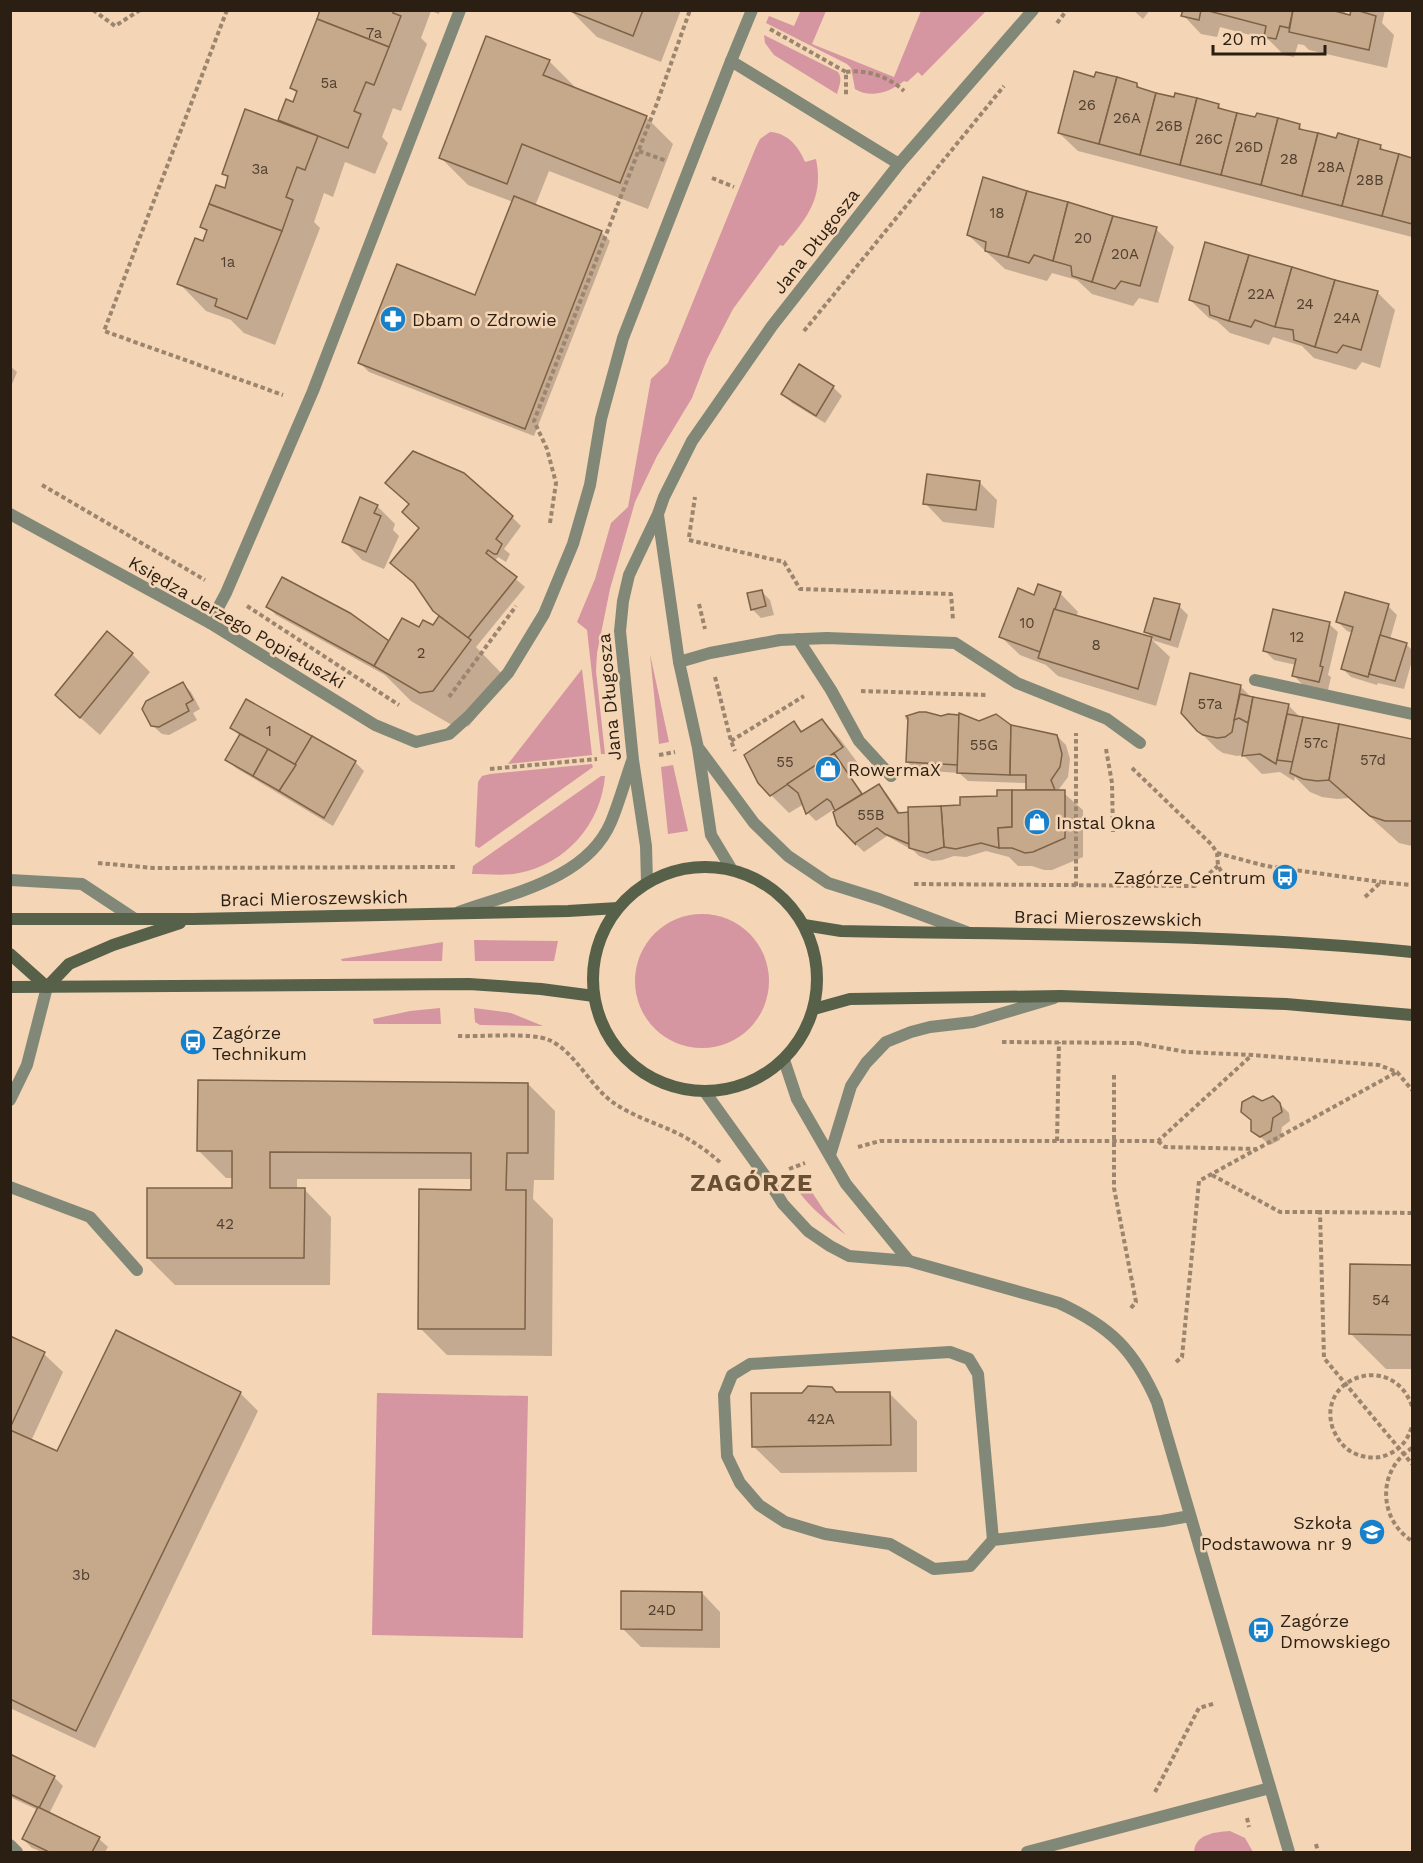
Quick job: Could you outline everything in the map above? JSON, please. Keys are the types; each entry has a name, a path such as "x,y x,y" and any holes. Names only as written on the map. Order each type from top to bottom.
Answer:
{"main road":[{"path":"689,867 732,870 761,881 785,901 804,925 815,952 818,981 813,1009 802,1036 784,1060 767,1074 748,1084 727,1090 705,1092 674,1088 645,1074 621,1053 603,1026 594,996 592,972 596,950 605,928 618,908 647,882 689,867"},
{"name":"Braci Mieroszewskich","path":"10,919 193,919 618,908"},
{"path":"47,987 69,964 113,945 193,919"},
{"name":"Braci Mieroszewskich","path":"804,925 841,931 1188,936 1413,952"},
{"path":"10,954 47,987"},
{"path":"10,987 469,984 558,990 594,996"},
{"path":"813,1009 850,999 1061,996 1286,1004 1413,1015"}],"street":[{"path":"210,623 226,593 307,406 460,10"},
{"path":"752,10 731,61 899,164"},
{"name":"Jana Długosza","path":"647,882 646,846 633,760 620,631 629,575 692,441 772,326 899,164 1033,10"},
{"name":"Księdza Jerzego Popiełuszki","path":"10,514 210,623 375,725 416,742 449,734 469,716 508,673 544,614 573,544 590,485 601,419 623,338 731,61"},
{"path":"658,514 679,662 698,748 711,835 732,870"},
{"path":"679,662 710,653 780,640 827,638 955,644 1017,683 1107,719 1140,743"},
{"path":"798,639 831,690 858,741 891,776"},
{"path":"1255,680 1413,714"},
{"path":"698,748 754,823 788,856 804,867 828,883 971,933"},
{"path":"457,913 546,882 582,861 598,843 610,824 633,760"},
{"path":"10,880 82,884 135,919"},
{"path":"10,1100 27,1065 47,987"},
{"path":"830,1155 851,1086 866,1063 886,1042 930,1027 973,1022 1061,996"},
{"path":"784,1060 797,1099 846,1184 909,1261"},
{"path":"705,1092 783,1204 807,1231 830,1246 849,1256 909,1261 1059,1303 1108,1330 1128,1351 1145,1376 1157,1402 1289,1852"},
{"path":"10,1187 90,1216 137,1270"},
{"path":"993,1540 978,1374 969,1359 950,1352 750,1364 732,1375 724,1395 727,1456 740,1483 759,1505 785,1522 825,1534 890,1544 934,1569 970,1566 993,1540 1190,1516"},
{"path":"1027,1852 1270,1788"},
{"path":"10,1845 17,1852"}],"path":[{"path":"93,10 115,26 140,10"},
{"path":"227,10 104,331 307,406"},
{"path":"549,527 556,483 547,449 534,421 639,151 690,10"},
{"path":"1052,29 1067,10"},
{"path":"765,27 846,72 871,74 895,83 904,92"},
{"path":"846,72 846,95"},
{"path":"800,336 1006,84"},
{"path":"639,151 668,161"},
{"path":"705,175 734,187"},
{"path":"42,485 226,593 406,709"},
{"path":"690,551 688,540 696,495"},
{"path":"698,598 730,741 739,760"},
{"path":"447,698 520,601"},
{"path":"730,741 813,691 997,695"},
{"path":"1066,727 1086,735"},
{"path":"1076,732 1076,886"},
{"path":"1105,743 1112,750"},
{"path":"656,755 675,752"},
{"path":"490,769 597,759"},
{"path":"1127,763 1212,845 1217,853 1218,866 1229,884"},
{"path":"1112,783 1113,832"},
{"path":"1217,853 1266,866 1413,885"},
{"path":"90,862 154,868 457,867"},
{"path":"913,884 1195,886 1218,866"},
{"path":"1365,897 1381,882"},
{"path":"458,1036 530,1037 549,1040 564,1050 610,1100 638,1117 690,1140 724,1165"},
{"path":"1000,1042 1137,1043 1186,1052 1379,1065 1397,1072 1413,1090"},
{"path":"1057,1141 1059,1042"},
{"path":"1158,1141 1252,1055"},
{"path":"1176,1362 1182,1357 1199,1181 1397,1072"},
{"path":"1114,1075 1114,1188 1137,1302 1130,1309"},
{"path":"768,1180 801,1165 880,1141 1158,1141 1165,1147 1257,1149"},
{"path":"1212,1174 1280,1212 1413,1213"},
{"path":"1320,1212 1324,1358 1413,1464"},
{"path":"1413,1406 1409,1395 1399,1384 1387,1377 1372,1374 1358,1376 1345,1384 1336,1395 1331,1408 1331,1423 1336,1437 1358,1456 1372,1458 1387,1455 1399,1448 1409,1437 1413,1426"},
{"path":"1413,1448 1403,1454 1393,1467 1386,1482 1385,1498 1389,1515 1398,1529 1413,1541"},
{"path":"1139,1823 1199,1708 1216,1703"}],"shaded area":[{"path":"801,10 826,11 812,44 894,77 921,11 986,11 922,76 918,72 907,82 904,81 887,91 867,94 855,89 851,68 847,64 766,23 769,16 794,26"},
{"path":"764,35 838,72 840,80 837,94 774,55 765,43"},
{"path":"770,132 782,135 792,142 800,151 805,162 816,159 818,185 812,207 806,216 783,246 780,245 733,309 707,359 692,398 657,456 635,502 610,589 597,653 596,671 605,754 601,754 587,630 577,622 595,579 611,523 628,507 651,379 668,363 756,147 760,139"},
{"path":"650,654 669,742 659,744"},
{"path":"582,669 592,755 508,764"},
{"path":"592,764 593,767 479,848 475,846 478,782 482,776"},
{"path":"673,765 688,831 668,834 661,767"},
{"path":"601,776 605,776 596,810 578,839 566,851 552,861 519,873 472,874 473,866"},
{"path":"702,914 728,919 750,933 764,955 769,981 764,1007 750,1029 728,1043 702,1048 676,1043 654,1029 640,1007 635,981 640,955 654,933 676,919"},
{"path":"474,940 558,941 554,961 475,961"},
{"path":"443,942 442,961 342,961 341,959"},
{"path":"440,1008 441,1024 374,1024 373,1019 410,1011"},
{"path":"474,1008 511,1013 543,1026 480,1025 475,1022"},
{"path":"806,1183 825,1212 846,1235 802,1196 797,1189"},
{"path":"377,1393 528,1396 523,1638 372,1635"},
{"path":"1230,1831 1245,1838 1253,1852 1194,1852 1198,1841 1207,1835"}],"building":[{"path":"320,10 394,10 393,13 401,16 389,47 317,19"},
{"path":"568,10 643,10 633,36"},
{"path":"1183,10 1201,10 1199,20 1181,16"},
{"path":"1205,10 1293,10 1289,28 1280,26 1276,39 1264,37 1266,26"},
{"path":"1293,10 1331,10 1350,15 1351,10 1356,10 1376,16 1369,50 1289,32"},
{"path":"317,19 389,47 374,85 366,82 354,111 361,114 348,148 278,120 286,99 293,102 297,91 290,88"},
{"path":"486,36 550,60 543,75 647,116 620,183 522,144 507,184 439,158"},
{"path":"1074,71 1094,77 1096,72 1117,77 1099,144 1058,133"},
{"path":"1117,77 1137,83 1137,87 1156,93 1140,155 1099,144"},
{"path":"1156,93 1174,97 1175,93 1197,98 1180,165 1140,155"},
{"path":"1197,98 1219,104 1218,108 1237,113 1221,175 1180,165"},
{"path":"245,109 318,136 305,170 297,167 286,197 293,200 282,231 209,204 216,185 225,188 228,176 222,174"},
{"path":"1237,113 1255,117 1257,113 1278,118 1261,185 1221,175"},
{"path":"1278,118 1300,124 1299,129 1318,133 1302,196 1261,185"},
{"path":"1318,133 1336,138 1338,133 1359,139 1342,206 1302,196"},
{"path":"1359,139 1381,145 1380,149 1399,154 1382,216 1342,206"},
{"path":"1399,154 1412,158 1412,224 1382,216"},
{"path":"983,177 1027,191 1008,257 985,251 986,242 967,235"},
{"path":"1027,191 1068,202 1053,261 1034,255 1029,263 1008,257"},
{"path":"514,196 602,231 525,429 358,363 397,264 475,295"},
{"path":"1068,202 1113,216 1092,282 1072,276 1071,266 1053,261"},
{"path":"209,204 282,231 247,319 215,306 217,299 177,284 195,238 203,241 207,230 200,227"},
{"path":"1113,216 1157,227 1140,286 1121,281 1115,289 1092,282"},
{"path":"1205,242 1249,255 1229,321 1210,315 1209,306 1189,300"},
{"path":"1249,255 1292,267 1275,327 1255,320 1251,327 1229,321"},
{"path":"1292,267 1335,280 1315,347 1294,340 1293,330 1275,327"},
{"path":"1335,280 1378,291 1361,350 1343,345 1337,353 1315,347"},
{"path":"799,364 834,386 816,416 781,394"},
{"path":"413,451 464,473 513,516 496,539 502,544 497,554 488,550 486,553 517,577 468,638 433,611 414,583 390,563 419,528 402,512 409,504 385,483"},
{"path":"927,474 980,481 976,510 923,504"},
{"path":"360,497 378,505 374,513 381,516 366,552 342,542"},
{"path":"282,577 350,613 389,641 374,666 266,607"},
{"path":"1038,584 1061,592 1040,652 999,637 1018,588 1034,595"},
{"path":"762,590 766,606 751,610 747,593"},
{"path":"1345,592 1389,604 1368,677 1341,669 1353,627 1336,622"},
{"path":"1154,598 1180,604 1170,640 1144,632"},
{"path":"1054,609 1152,637 1138,689 1038,658"},
{"path":"1273,609 1330,622 1320,666 1323,667 1319,682 1292,676 1296,659 1263,651"},
{"path":"439,616 471,640 433,691 420,693 374,666 402,618 419,627 423,620 433,625"},
{"path":"107,631 133,653 80,718 55,695"},
{"path":"1380,635 1407,643 1395,681 1369,674"},
{"path":"1190,673 1241,685 1232,732 1225,737 1203,735 1181,713"},
{"path":"183,682 193,700 186,704 189,711 159,727 151,726 142,709 146,701"},
{"path":"1240,694 1253,697 1248,723 1239,718 1234,720"},
{"path":"1253,697 1289,704 1276,764 1260,754 1242,756"},
{"path":"246,699 312,736 296,765 230,728"},
{"path":"919,712 941,716 959,715 958,765 906,762 908,718 906,716"},
{"path":"959,713 979,721 996,714 1011,725 1010,775 957,773"},
{"path":"1287,714 1303,717 1293,762 1277,760"},
{"path":"1303,717 1339,724 1329,780 1303,779 1290,773"},
{"path":"822,719 843,747 770,796 758,783 744,755 794,721 801,732"},
{"path":"1339,724 1412,739 1412,821 1385,821 1370,816 1329,780"},
{"path":"1011,725 1057,735 1062,754 1060,767 1051,780 1055,790 1026,790 1026,775 1010,775"},
{"path":"240,734 268,749 253,776 225,760"},
{"path":"312,736 356,761 324,818 279,791"},
{"path":"268,749 296,765 279,791 253,776"},
{"name":"RowermaX","path":"834,753 862,794 835,811 827,799 806,814 798,793 787,784"},
{"path":"879,784 898,813 909,812 909,844 877,828 855,843 856,845 837,825 833,812"},
{"path":"997,790 1012,790 1012,827 998,828 999,848 981,843 956,849 944,847 941,806 960,805 960,797 997,796"},
{"path":"1012,790 1065,790 1065,838 1033,852 1025,853 1012,848 999,848 998,828 1012,827"},
{"path":"941,806 944,847 927,853 909,848 908,807"},
{"path":"198,1080 528,1083 528,1153 507,1153 506,1190 526,1190 525,1329 418,1329 419,1189 471,1190 471,1153 270,1152 270,1188 305,1188 304,1258 147,1258 147,1188 232,1188 232,1151 197,1151"},
{"path":"1253,1096 1262,1101 1273,1096 1280,1103 1282,1112 1273,1118 1271,1131 1260,1137 1251,1131 1251,1120 1241,1112 1242,1102"},
{"path":"1350,1264 1412,1265 1412,1335 1349,1334"},
{"path":"116,1330 241,1392 76,1731 10,1699 10,1430 57,1451"},
{"path":"10,1336 45,1352 10,1428"},
{"path":"808,1386 832,1387 836,1392 890,1392 891,1445 752,1447 751,1393 802,1393"},
{"path":"621,1591 702,1592 702,1630 621,1629"},
{"path":"10,1754 55,1776 39,1808 10,1794"},
{"path":"38,1807 100,1837 92,1852 49,1852 22,1839"}],"place":[{"name":"Dbam o Zdrowie","path":"393,319"},
{"name":"RowermaX","path":"828,769"},
{"name":"Instal Okna","path":"1037,822"},
{"name":"Zagórze Centrum","path":"1285,877"},
{"name":"Zagórze Technikum","path":"193,1042"},
{"name":"Szkoła Podstawowa nr 9","path":"1372,1532"},
{"name":"Zagórze Dmowskiego","path":"1261,1630"}],"district":[{"name":"ZAGÓRZE","path":"752,1183"}]}
